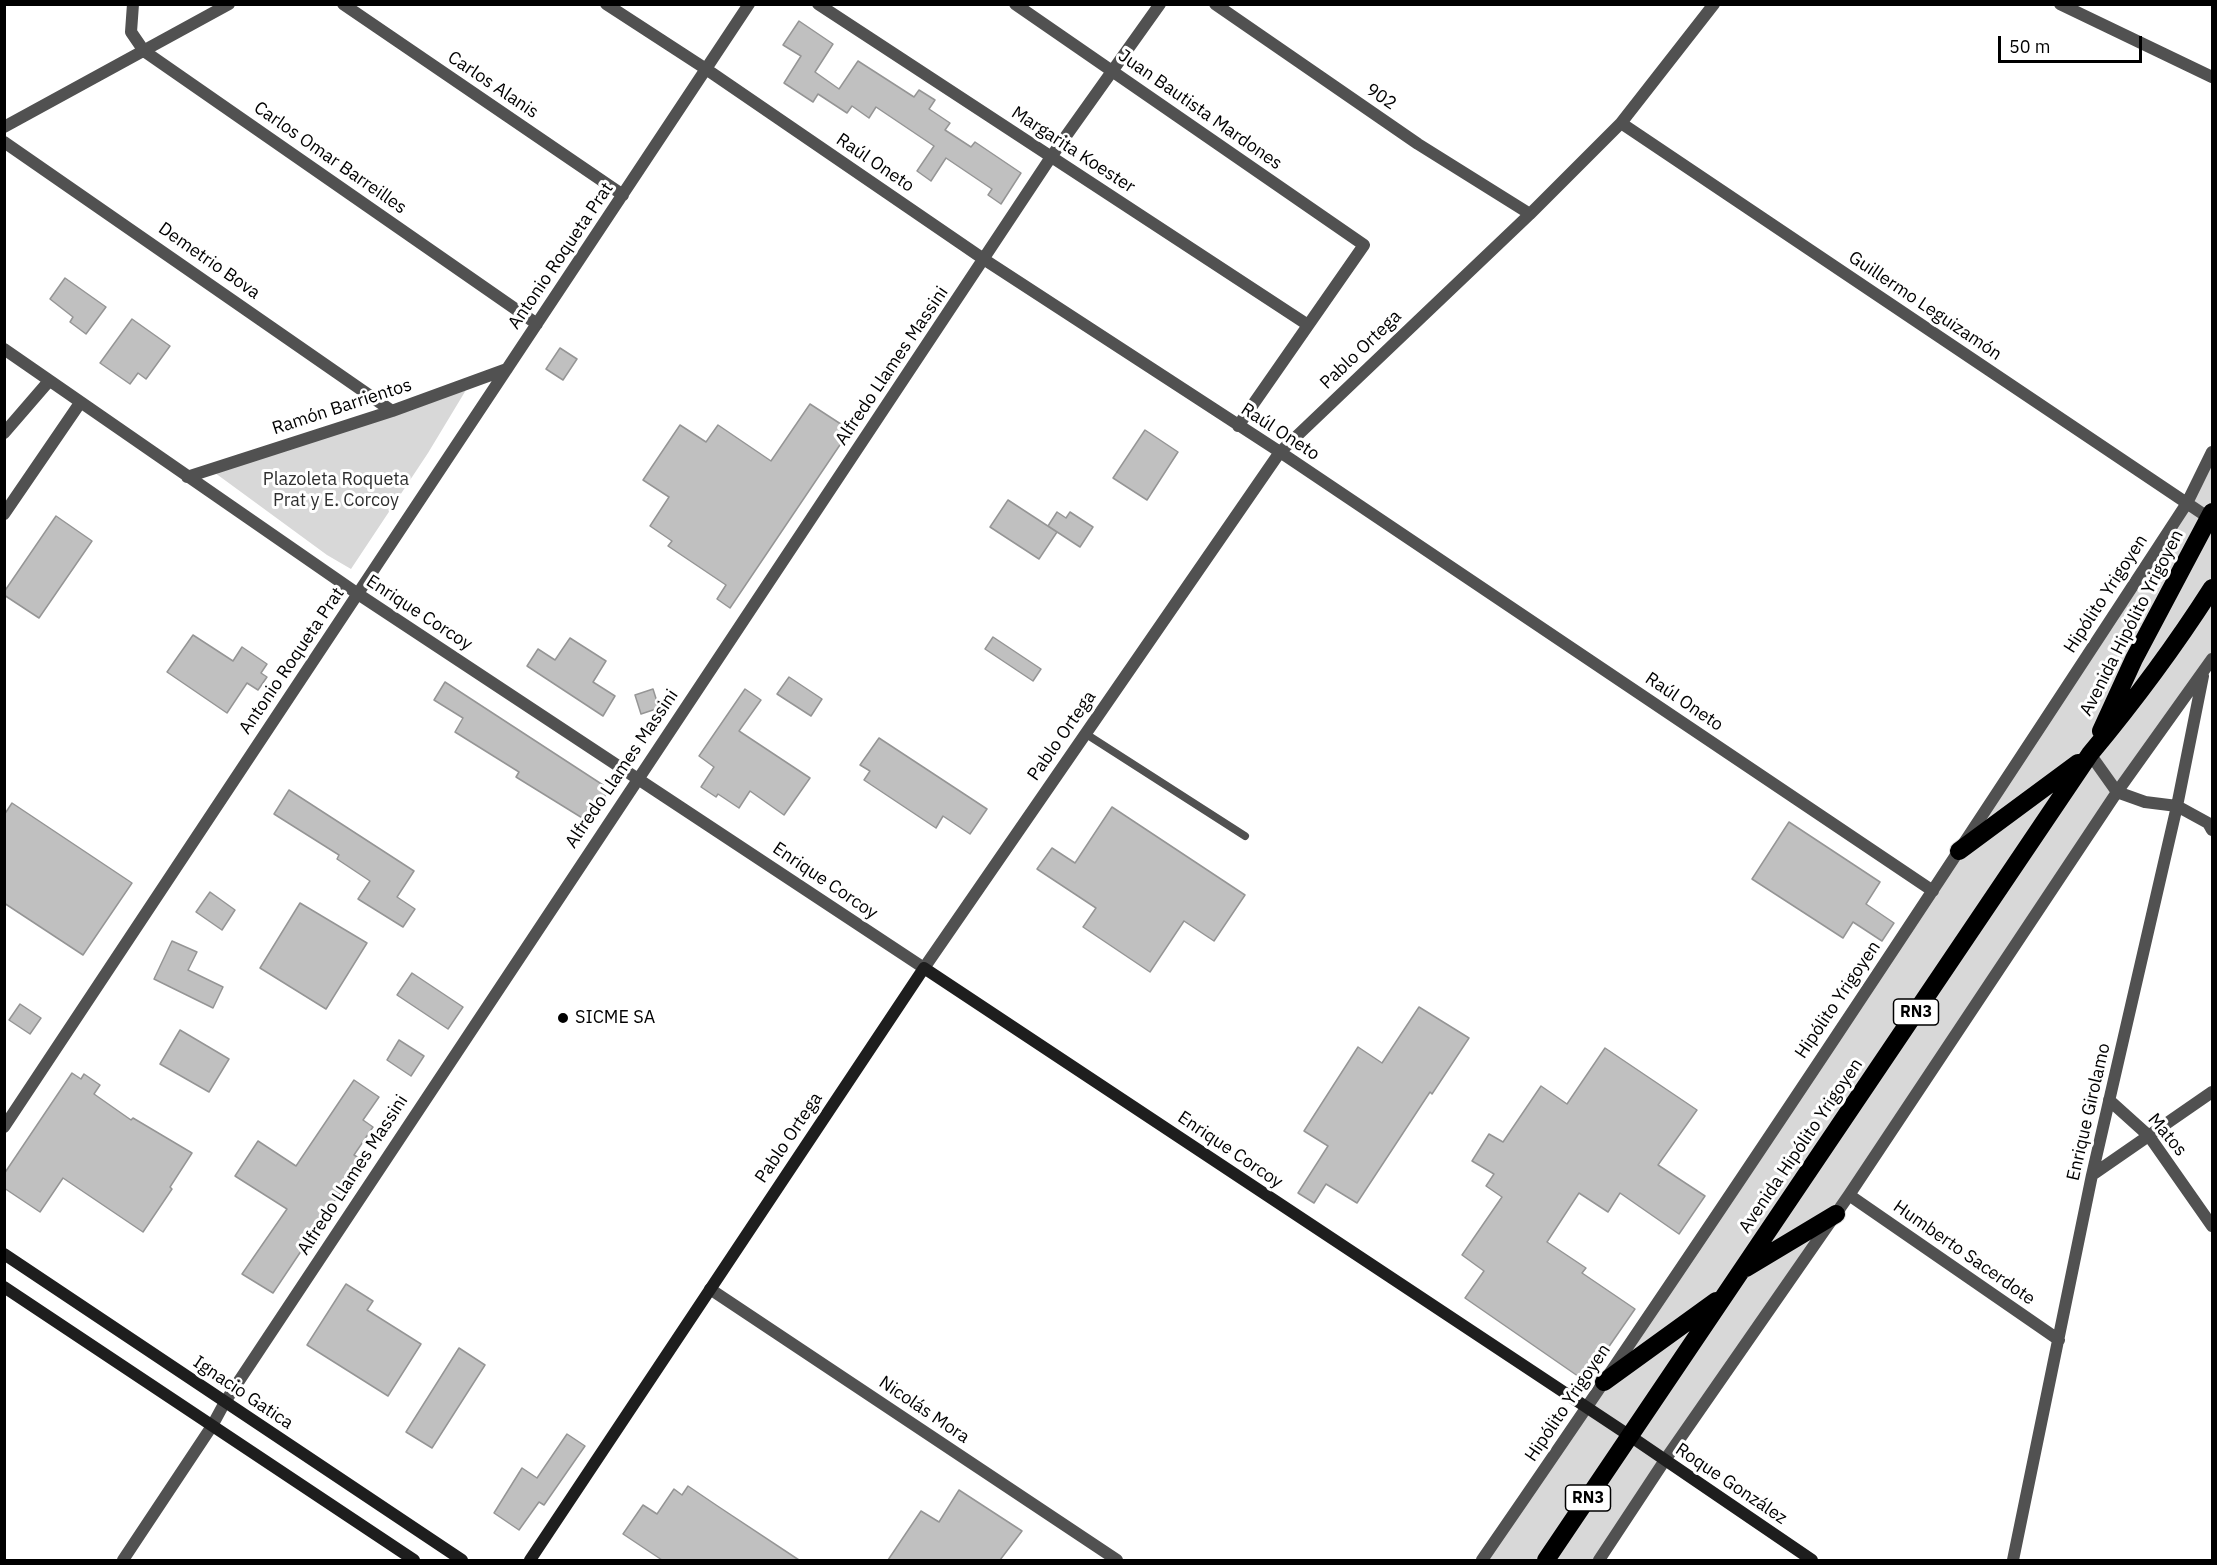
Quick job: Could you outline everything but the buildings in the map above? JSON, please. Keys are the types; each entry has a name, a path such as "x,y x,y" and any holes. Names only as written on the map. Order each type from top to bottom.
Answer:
{"highway":[{"name":"Avenida Hipólito Yrigoyen","path":"2090,754 2134,659 2211,515"},
{"name":"Avenida Hipólito Yrigoyen","path":"1546,1560 2090,754 2146,683 2212,588"},
{"path":"1959,851 2090,754"},
{"path":"1742,1271 1836,1214"},
{"path":"1604,1382 1727,1293"}],"street":[{"name":"Carlos Omar Barreilles","path":"133,4 131,32 144,51 537,324"},
{"path":"4,128 229,4"},
{"name":"Carlos Alanis","path":"343,4 622,195"},
{"name":"Raúl Oneto","path":"606,4 706,69 985,260 1280,452 1933,891"},
{"name":"Antonio Roqueta Prat","path":"4,1127 749,4"},
{"name":"Margarita Koester","path":"818,4 1308,325"},
{"name":"Juan Bautista Mardones","path":"1016,4 1364,245 1308,325"},
{"name":"Alfredo Llames Massini","path":"123,1560 212,1426 225,1402 638,778 985,260 1051,157 1160,4"},
{"name":"902","path":"1215,4 1418,144 1530,214"},
{"name":"Pablo Ortega","path":"530,1560 924,968 1280,452 1530,214 1621,123 1714,4"},
{"path":"2060,4 2212,77"},
{"name":"Guillermo Leguizamón","path":"1621,123 2187,504 2211,515"},
{"name":"Demetrio Bova","path":"4,142 392,411"},
{"path":"1238,426 1308,325"},
{"name":"Enrique Corcoy","path":"4,349 358,594 1630,1436"},
{"name":"Ramón Barrientos","path":"188,477 392,411 507,369"},
{"path":"4,433 49,381"},
{"path":"4,514 80,403"},
{"name":"Hipólito Yrigoyen","path":"1482,1560 1587,1408 1933,891 2187,504 2212,452"},
{"path":"1599,1560 1665,1460 1849,1195 2117,792 2212,659"},
{"name":"Enrique Girolamo","path":"2013,1560 2092,1175 2177,806 2204,672"},
{"path":"2090,754 2117,792 2145,802 2177,806 2208,823 2212,830"},
{"path":"2092,1175 2212,1092"},
{"name":"Matos","path":"2109,1100 2149,1136 2212,1226"},
{"name":"Humberto Sacerdote","path":"1849,1195 2059,1340"},
{"name":"Ignacio Gatica","path":"4,1254 462,1560"},
{"path":"4,1287 414,1560"},
{"name":"Nicolás Mora","path":"710,1289 1117,1560"},
{"name":"Roque González","path":"1630,1436 1812,1560"}],"lane":[{"path":"1086,734 1245,836"}],"green space":[{"name":"Plazoleta Roqueta Prat y E. Corcoy","path":"466,390 428,453 351,569 327,555 211,470"},
{"path":"2212,452 2212,659 1599,1560 1482,1560 2187,504"}],"place":[{"name":"SICME SA","path":"563,1018"}]}
